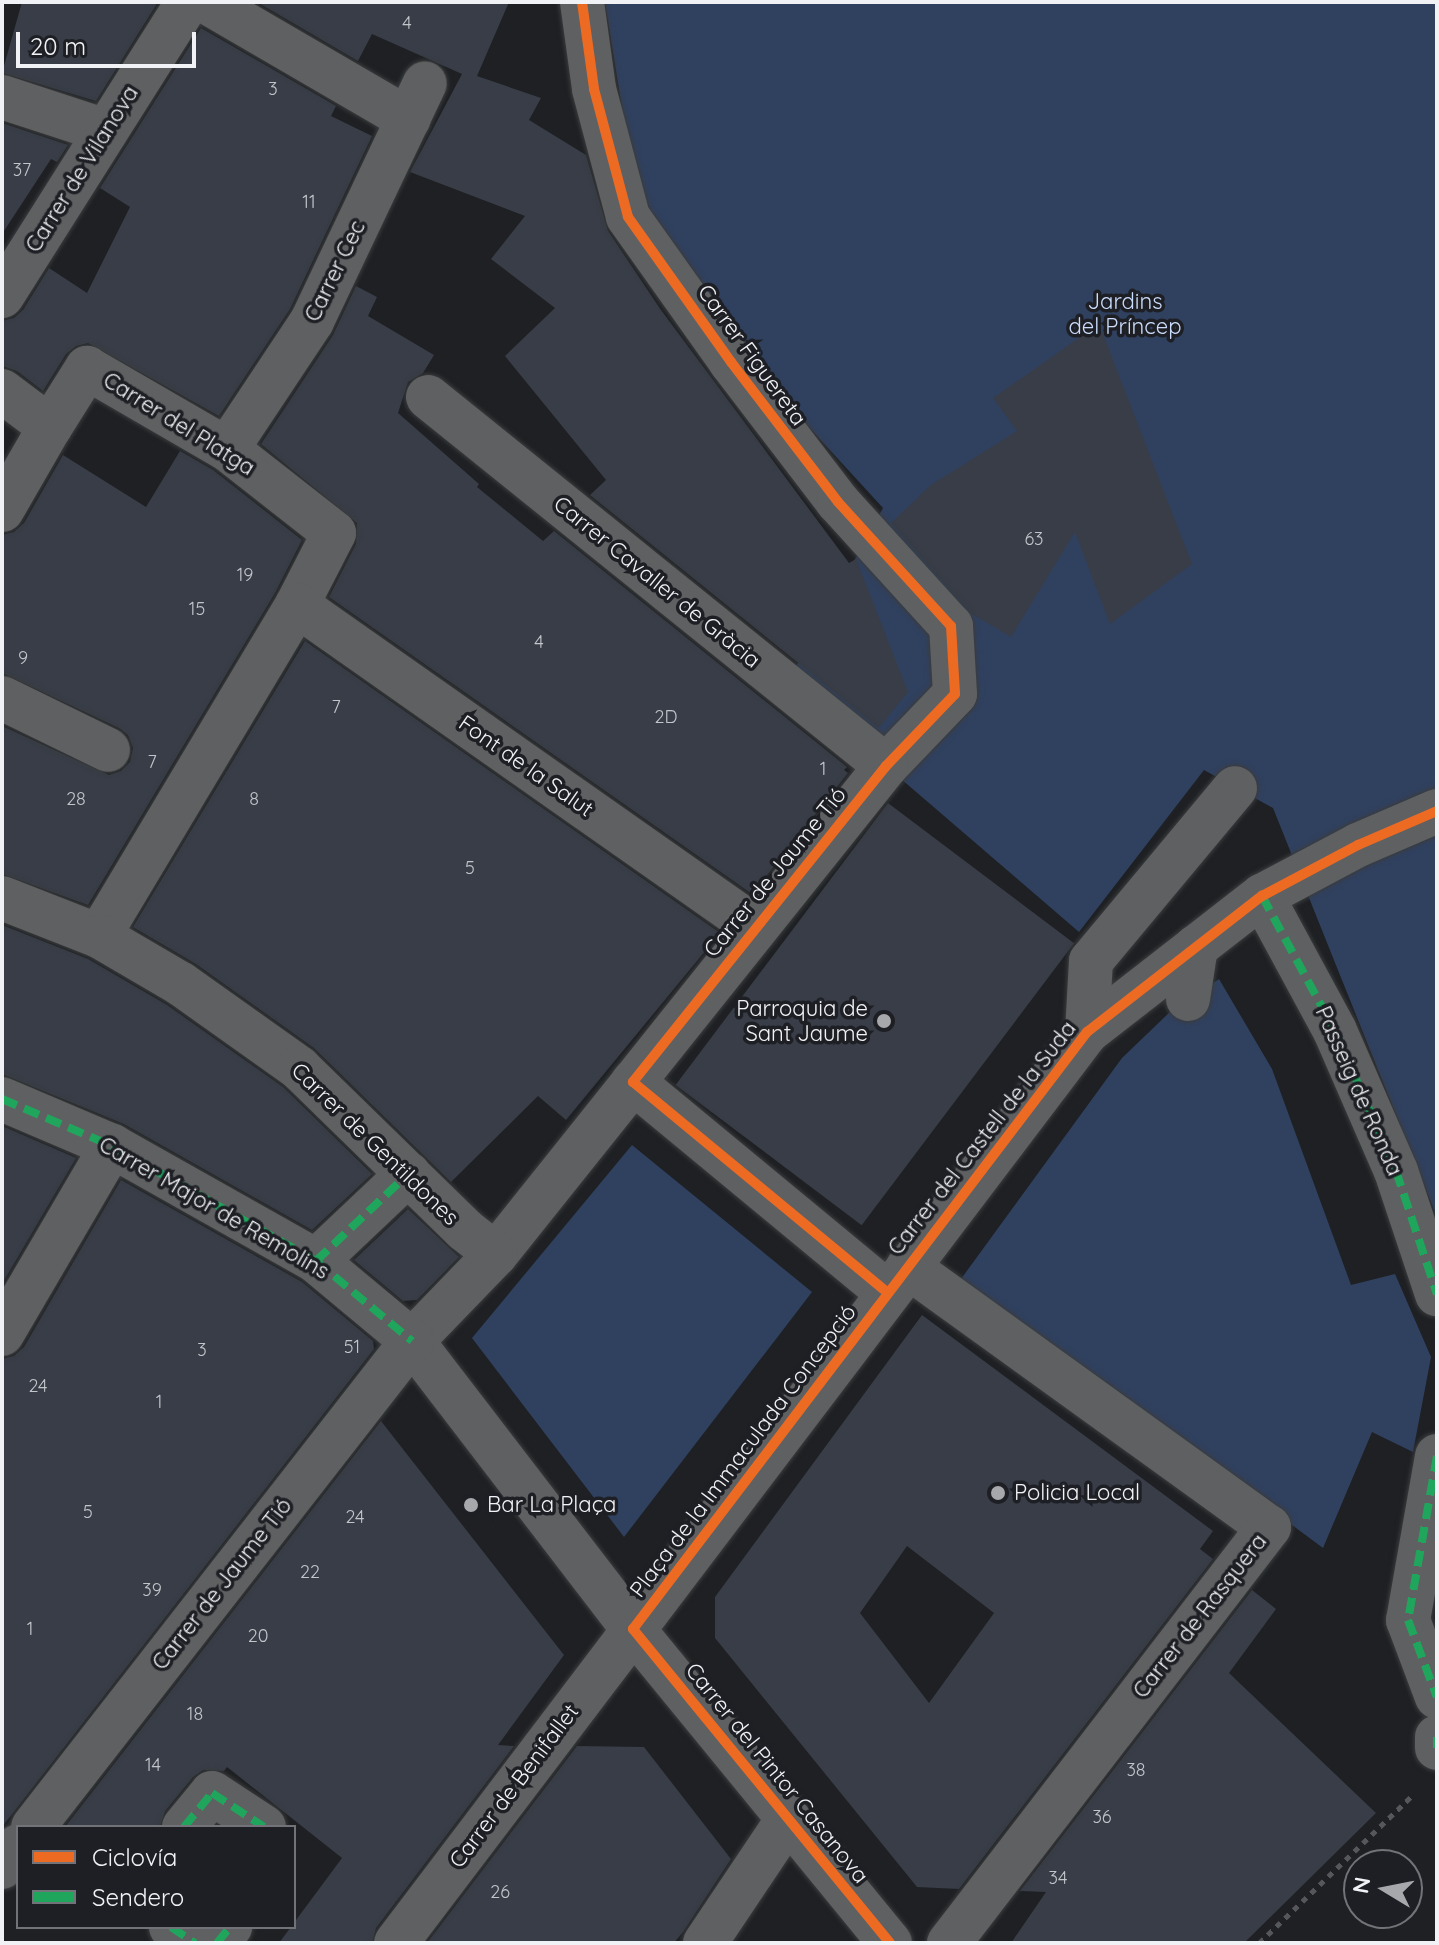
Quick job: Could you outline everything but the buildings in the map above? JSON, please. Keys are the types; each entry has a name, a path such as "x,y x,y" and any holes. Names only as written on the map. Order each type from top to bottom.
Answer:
{"street":[{"name":"Carrer de Vilanova","path":"2,296 188,2"},
{"name":"Carrer Cec","path":"207,2 417,101 312,321 227,449"},
{"name":"Carrer Figuereta","path":"582,2 594,89 628,217 731,362 838,502 951,626 955,694"},
{"path":"2,97 106,131"},
{"name":"Carrer del Platga","path":"50,427 87,368 227,449 334,533 297,605"},
{"path":"2,391 50,427 2,510"},
{"name":"Carrer Cavaller de Gràcia","path":"428,397 886,766"},
{"path":"99,936 297,605"},
{"name":"Font de la Salut","path":"297,605 755,927"},
{"name":"Carrer de Jaume Tió","path":"633,1082 886,766 955,694"},
{"path":"2,698 108,750"},
{"path":"1087,1032 1091,961 1235,788"},
{"name":"Carrer del Castell de la Suda","path":"898,1280 1087,1032 1262,896 1358,845 1437,811"},
{"name":"Passeig de Ronda","path":"1262,896 1335,1031 1390,1157 1437,1294"},
{"name":"Carrer de Gentildones","path":"2,898 99,936 181,984 299,1068 465,1230 496,1254"},
{"path":"1188,999 1196,947"},
{"path":"412,1341 496,1254 633,1082 898,1280"},
{"name":"Carrer Major de Remolins","path":"2,1099 112,1146 316,1261 412,1341"},
{"path":"2,1334 112,1146"},
{"path":"316,1261 408,1174"},
{"name":"Plaça de la Immaculada Concepció","path":"412,1341 633,1629 898,1280"},
{"name":"Carrer de Rasquera","path":"898,1280 1269,1527 949,1943"},
{"name":"Carrer de Jaume Tió","path":"35,1825 412,1341"},
{"path":"1437,1456 1408,1620 1437,1697"},
{"name":"Carrer del Pintor Casanova","path":"633,1629 890,1943"},
{"name":"Carrer de Benifallet","path":"396,1943 633,1629"},
{"path":"1431,1766 1437,1737"},
{"path":"186,1825 212,1793 261,1825"},
{"path":"705,1943 788,1819"},
{"path":"2,1867 16,1849"},
{"path":"174,1929 195,1943"}],"path":[{"path":"1259,1943 1431,1766"}],"green space":[{"name":"Jardins del Príncep","path":"605,2 1437,2 1437,1217 1273,808 1204,770 1079,932 886,766 786,685 883,508 784,400 659,235 631,164"},
{"path":"1219,979 1272,1069 1351,1285 1395,1274 1431,1357 1413,1452 1372,1432 1323,1548 961,1279 1122,1058 1172,1010"},
{"path":"632,1145 812,1292 624,1537 472,1338"}],"marked path":[{"path":"1262,896 1335,1031 1396,1171 1437,1294"},
{"path":"2,1099 112,1146 316,1261 412,1341"},
{"path":"316,1261 408,1174"},
{"path":"1437,1456 1408,1620 1437,1697"},
{"path":"1437,1737 1437,1748"},
{"path":"186,1825 212,1793 261,1825"},
{"path":"174,1929 195,1943"},
{"path":"217,1943 228,1929"}],"cycle path":[{"path":"582,2 594,89 628,217 731,362 838,502 951,626 955,694 886,766 633,1082 888,1293"},
{"path":"890,1943 633,1629 1087,1032 1262,896 1358,845 1437,811"}],"place":[{"name":"Parroquia de Sant Jaume","path":"884,1021"},
{"name":"Policia Local","path":"998,1493"},
{"name":"Bar La Plaça","path":"471,1505"}]}
